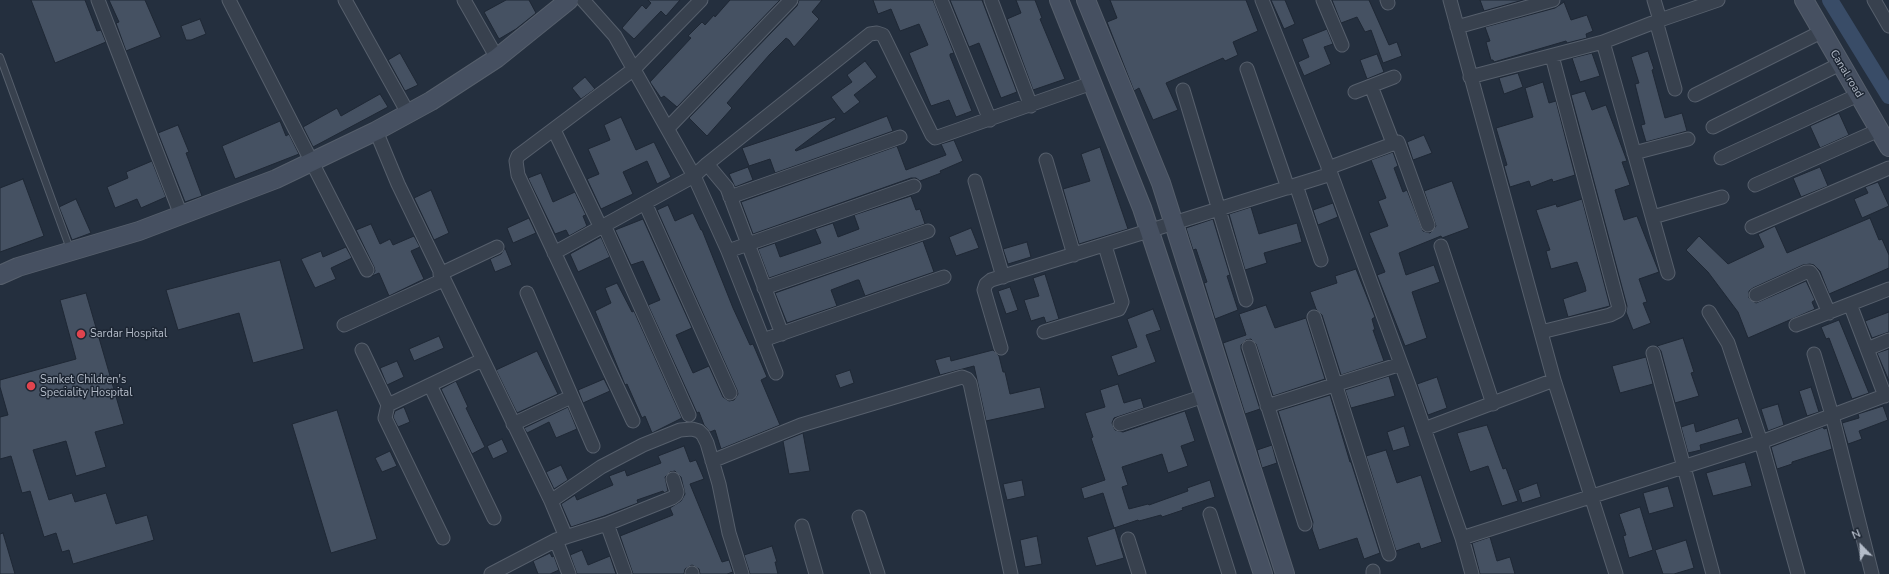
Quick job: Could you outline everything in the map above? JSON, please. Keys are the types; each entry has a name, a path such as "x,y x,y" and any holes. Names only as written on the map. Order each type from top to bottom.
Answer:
{"street":[{"path":"98,0 181,215"},
{"path":"229,0 367,270"},
{"path":"345,0 408,113"},
{"path":"464,0 497,58"},
{"path":"0,275 18,267 139,231 276,179 312,162 376,131 431,101 497,58 569,0"},
{"path":"583,0 615,36 694,176 728,250 776,373"},
{"path":"633,421 518,175 516,161 518,156 634,68 701,0"},
{"path":"668,128 791,0"},
{"path":"941,0 990,120"},
{"path":"991,0 1030,106"},
{"path":"1059,0 1142,208 1263,574"},
{"path":"1086,0 1162,184 1285,574"},
{"path":"1262,0 1330,171 1401,364 1462,538 1472,574"},
{"path":"1323,0 1342,45"},
{"path":"1450,0 1554,380 1614,573"},
{"path":"1457,27 1554,0"},
{"path":"1654,0 1675,89"},
{"path":"1470,77 1603,42 1718,0"},
{"name":"Canal road","path":"1804,0 1821,32 1889,147"},
{"path":"1874,0 1889,26"},
{"path":"1695,95 1821,32"},
{"path":"554,253 694,176 870,34 883,35 932,135 935,138 1030,106 1092,83"},
{"path":"1603,42 1668,273"},
{"path":"1541,332 1610,315 1618,311 1619,308 1552,56"},
{"path":"1713,127 1840,64"},
{"path":"1247,69 1321,260"},
{"path":"1355,92 1394,77"},
{"path":"1371,86 1393,143"},
{"path":"1183,90 1246,300"},
{"path":"1721,158 1858,95"},
{"path":"554,130 603,226 690,414"},
{"path":"1755,185 1879,130"},
{"path":"376,131 398,184 551,501 569,574"},
{"path":"730,197 900,137"},
{"path":"1634,153 1688,139"},
{"path":"1002,348 984,290 986,284 991,280 1292,187 1393,143 1399,143 1428,225"},
{"path":"1046,160 1074,255"},
{"path":"707,164 722,180 730,197 782,334"},
{"path":"1752,227 1889,168"},
{"path":"975,181 1003,277"},
{"path":"728,250 914,186"},
{"path":"1653,217 1722,197"},
{"path":"645,203 730,393"},
{"path":"764,288 928,231"},
{"path":"1044,332 1120,309 1122,302 1105,246"},
{"path":"1441,246 1493,404"},
{"path":"344,325 442,277 497,247"},
{"path":"1756,295 1806,272 1810,272 1829,313"},
{"path":"763,340 944,276"},
{"path":"1796,325 1889,289"},
{"path":"527,293 593,446"},
{"path":"1462,538 1761,442 1887,395 1867,349 1850,304"},
{"path":"1709,312 1728,343 1761,442 1798,574"},
{"path":"1314,317 1389,554"},
{"path":"1867,349 1889,340"},
{"path":"1249,347 1305,524"},
{"path":"362,350 388,405 385,418 443,538"},
{"path":"1652,353 1713,574"},
{"path":"1814,354 1832,415 1872,574"},
{"path":"388,405 482,360"},
{"path":"1267,406 1401,364"},
{"path":"712,461 801,425 962,377 967,379 970,383 1011,574"},
{"path":"1424,429 1554,380"},
{"path":"430,384 494,518"},
{"path":"1120,424 1204,396"},
{"path":"513,424 571,397"},
{"path":"551,501 601,468 643,445 680,430 692,429 703,435 712,461 719,484 729,533 742,574"},
{"path":"491,574 513,569 561,539 607,524 672,498 677,492 673,479"},
{"path":"1210,514 1229,574"},
{"path":"860,517 878,574"},
{"path":"607,524 625,574"},
{"path":"802,526 816,574"},
{"path":"1128,539 1139,574"}],"lane":[{"path":"0,57 70,251"}],"building":[{"path":"31,0 85,0 97,31 101,30 106,42 55,63"},
{"path":"109,0 145,0 161,37 126,51 116,23 119,22"},
{"path":"506,0 529,0 536,13 516,29 499,39 484,12"},
{"path":"648,0 680,0 666,16 661,11 634,39 622,28 642,5 646,9 651,3"},
{"path":"730,0 780,0 677,107 664,96 661,98 650,82 691,38 688,36 702,22 705,25 714,15 715,17"},
{"path":"799,0 822,0 812,12 819,19 794,47 786,38 770,54 727,103 732,108 707,136 689,118 797,6"},
{"path":"873,0 933,0 954,53 950,54 950,56 972,111 956,117 949,100 931,106 909,53 928,45 919,24 900,31 891,9 878,14"},
{"path":"950,0 982,0 1017,92 1001,98 979,43 969,47"},
{"path":"1016,0 1035,0 1042,18 1040,19 1065,79 1033,90 1007,19 1021,13"},
{"path":"1110,0 1246,0 1258,31 1233,42 1238,55 1225,61 1223,58 1166,83 1178,110 1153,120 1139,88 1134,91 1107,22 1117,18"},
{"path":"1271,0 1285,0 1295,24 1284,29"},
{"path":"1332,0 1369,0 1389,45 1397,42 1402,56 1383,63 1371,30 1365,32 1357,17 1341,23"},
{"path":"1480,0 1523,0 1484,11"},
{"path":"1564,2 1571,20 1587,15 1593,31 1586,34 1587,38 1567,43 1566,41 1494,62 1491,60 1486,42 1490,41 1485,27 1555,8"},
{"path":"200,19 206,34 191,40 186,40 181,26"},
{"path":"1327,29 1333,44 1324,47 1331,64 1304,76 1298,62 1309,57 1302,39"},
{"path":"1648,51 1654,69 1652,70 1665,118 1682,113 1687,131 1646,142 1641,125 1645,124 1635,84 1639,83 1631,57"},
{"path":"400,53 418,85 405,91 388,60"},
{"path":"1592,53 1600,76 1580,82 1572,58"},
{"path":"1377,54 1384,72 1367,79 1360,60"},
{"path":"865,61 877,77 854,95 860,102 844,114 831,97 852,82 847,75"},
{"path":"1518,73 1523,87 1504,94 1499,78"},
{"path":"585,77 595,89 581,99 572,88"},
{"path":"1543,82 1549,103 1556,101 1575,175 1553,182 1552,179 1531,187 1529,181 1510,187 1504,166 1507,165 1496,128 1533,117 1525,88"},
{"path":"1585,91 1592,110 1606,105 1627,161 1622,162 1630,185 1615,190 1624,220 1637,216 1659,272 1639,279 1647,302 1643,303 1651,323 1633,330 1626,312 1627,306 1571,95"},
{"path":"380,94 388,107 313,147 303,127 337,108 341,116"},
{"path":"1839,113 1849,135 1820,148 1810,126"},
{"path":"887,116 893,131 775,173 770,159 749,166 742,148 835,117 836,119 795,150 796,151"},
{"path":"621,117 636,150 654,142 671,177 657,184 647,161 623,172 633,194 601,209 587,179 599,174 588,149 610,140 604,125"},
{"path":"280,121 286,136 289,134 299,154 235,179 222,146"},
{"path":"178,125 189,152 186,153 202,196 185,202 158,133"},
{"path":"1424,135 1432,153 1413,160 1407,142"},
{"path":"954,140 963,161 940,171 941,173 920,181 916,178 911,178 753,234 741,202 897,146 906,170 946,155 941,144"},
{"path":"1100,147 1128,229 1079,244 1063,189 1090,181 1081,154"},
{"path":"1393,152 1398,166 1394,168 1403,192 1407,190 1423,231 1430,233 1436,226 1424,191 1452,181 1469,228 1442,238 1441,236 1399,253 1406,275 1434,265 1440,282 1412,292 1427,338 1405,346 1377,275 1385,272 1369,233 1388,226 1378,201 1386,198 1371,160"},
{"path":"152,161 166,197 141,208 137,199 115,208 107,187 128,178 126,172"},
{"path":"748,167 753,180 735,187 729,174"},
{"path":"1820,167 1828,186 1801,197 1793,178"},
{"path":"541,173 553,202 575,192 586,215 583,216 587,226 569,236 566,230 555,234 528,178"},
{"path":"23,179 44,236 0,252 0,188"},
{"path":"1878,182 1889,206 1862,218 1854,199 1868,193 1865,187"},
{"path":"431,190 449,233 434,240 414,198"},
{"path":"911,196 916,210 920,209 925,224 769,278 758,249 775,243 780,257 821,243 815,229 833,223 838,237 859,229 854,215"},
{"path":"76,199 91,233 72,240 59,207"},
{"path":"1582,199 1610,306 1568,317 1563,299 1586,291 1585,286 1577,262 1551,269 1546,251 1550,250 1536,210 1556,204 1557,207"},
{"path":"1333,203 1338,217 1318,225 1313,210"},
{"path":"668,205 675,221 693,213 702,230 733,308 750,345 753,344 767,377 761,380 780,425 721,449 715,430 710,432 704,425 699,412 697,413 648,305 660,300 643,261 631,265 615,230 643,219 692,328 676,335 693,373 709,366 723,397 729,401 734,400 738,394 737,390 657,210"},
{"path":"1251,207 1259,234 1297,223 1302,242 1264,253 1267,263 1245,270 1229,214"},
{"path":"529,218 536,233 513,243 507,228"},
{"path":"1870,218 1879,240 1882,239 1889,255 1889,268 1829,294 1820,271 1814,265 1810,264 1803,265 1753,288 1749,291 1749,298 1756,303 1806,281 1815,300 1812,302 1815,309 1748,338 1738,312 1708,272 1686,250 1699,236 1728,264 1764,247 1758,234 1775,226 1787,253"},
{"path":"1213,219 1230,275 1227,276 1238,310 1215,319 1204,283 1207,282 1196,249 1193,250 1186,228"},
{"path":"371,224 380,244 390,239 393,245 414,236 420,247 411,251 424,279 389,296 379,273 372,276 375,271 374,267 356,230"},
{"path":"971,228 979,248 956,256 949,237"},
{"path":"601,237 610,257 578,272 570,254"},
{"path":"923,241 934,272 865,296 859,280 857,280 831,290 837,306 787,323 775,293"},
{"path":"1027,242 1031,257 1008,264 1003,249"},
{"path":"346,247 352,258 331,268 336,279 315,288 301,259 321,251 323,257"},
{"path":"505,248 512,265 495,272 490,259 501,254"},
{"path":"280,260 304,349 253,363 239,313 178,330 166,290"},
{"path":"1356,269 1375,317 1372,319 1375,330 1373,330 1384,361 1341,375 1322,315 1316,309 1310,292 1337,283 1335,276"},
{"path":"1045,274 1059,319 1046,323 1044,317 1031,321 1024,300 1039,296 1033,278"},
{"path":"617,283 632,312 634,311 682,418 652,433 645,416 642,418 627,384 625,385 595,311 611,303 605,288"},
{"path":"1010,287 1018,310 1006,314 998,291"},
{"path":"86,293 124,424 95,432 106,467 76,476 66,441 33,450 49,500 72,493 75,502 106,493 116,524 147,515 154,540 73,564 69,550 62,552 56,533 44,537 30,491 22,493 11,456 0,459 0,417 8,415 0,387 0,380 76,359 60,300"},
{"path":"1266,305 1275,328 1306,318 1325,379 1273,396 1256,344 1251,339 1246,340 1241,345 1241,349 1260,409 1245,414 1223,343 1246,335 1239,314"},
{"path":"1153,309 1161,330 1146,335 1156,362 1118,376 1111,356 1137,347 1127,319"},
{"path":"1889,312 1889,332 1872,338 1865,321"},
{"path":"1839,320 1869,393 1852,399 1829,338 1826,339 1821,327"},
{"path":"439,336 444,348 414,361 409,349"},
{"path":"1683,338 1694,372 1691,373 1699,396 1675,403 1661,351 1657,346"},
{"path":"1889,349 1889,381 1877,353"},
{"path":"993,350 999,356 1003,372 1005,372 1010,394 1040,387 1045,408 986,421 974,366 940,375 935,360 950,356 951,361"},
{"path":"537,351 558,394 517,413 496,370"},
{"path":"1646,357 1653,384 1620,393 1612,366"},
{"path":"397,361 404,377 387,385 380,368"},
{"path":"850,370 854,383 840,388 835,375"},
{"path":"1389,376 1395,396 1351,408 1345,390"},
{"path":"1437,377 1447,408 1428,415 1417,384"},
{"path":"604,379 610,391 583,403 578,390"},
{"path":"456,381 468,407 466,408 485,447 472,454 441,389"},
{"path":"1118,384 1124,403 1141,398 1144,408 1114,418 1112,423 1115,430 1123,432 1185,411 1195,441 1181,446 1188,466 1168,473 1162,454 1122,467 1128,485 1122,487 1129,509 1149,505 1188,491 1187,488 1210,480 1215,497 1182,508 1183,510 1162,517 1161,515 1138,520 1114,528 1103,493 1084,499 1081,488 1105,480 1091,438 1093,437 1085,413 1105,407 1100,390"},
{"path":"1811,387 1819,412 1807,416 1799,391"},
{"path":"1330,395 1380,553 1364,559 1357,538 1319,550 1312,529 1313,522 1278,411"},
{"path":"1778,404 1784,425 1768,431 1761,409"},
{"path":"1883,406 1888,420 1859,431 1862,439 1848,444 1842,423 1859,418 1858,414"},
{"path":"404,407 410,422 398,427 393,417 395,411"},
{"path":"568,407 577,429 556,438 549,422 527,433 524,428"},
{"path":"337,410 377,539 331,553 292,424"},
{"path":"1738,418 1743,433 1700,445 1701,450 1688,453 1681,427 1694,423 1696,432"},
{"path":"1487,425 1503,469 1506,468 1518,501 1502,506 1488,466 1470,472 1457,433"},
{"path":"1404,426 1410,446 1393,451 1387,432"},
{"path":"1823,427 1824,429 1827,428 1832,449 1792,462 1792,464 1777,469 1771,447"},
{"path":"803,433 810,471 789,474 783,441"},
{"path":"502,439 508,452 493,459 487,446"},
{"path":"1272,445 1277,463 1262,468 1257,450"},
{"path":"684,446 690,462 696,460 704,479 690,484 722,562 729,560 733,572 727,574 700,574 699,569 692,565 685,569 684,574 633,574 620,536 673,515 670,508 681,501 685,494 681,477 675,471 670,472 665,477 668,491 664,493 663,491 637,500 638,503 571,527 561,504 575,495 577,500 613,485 609,476 625,470 627,476 661,463 658,456"},
{"path":"1386,450 1397,483 1421,475 1442,542 1421,549 1419,543 1396,551 1366,456"},
{"path":"390,451 397,466 382,472 375,458"},
{"path":"1745,462 1752,486 1713,496 1706,473"},
{"path":"561,465 568,480 554,489 546,472"},
{"path":"1022,480 1025,496 1007,500 1003,484"},
{"path":"1537,483 1541,497 1522,503 1518,490"},
{"path":"1668,486 1674,507 1649,514 1643,493"},
{"path":"1640,507 1653,550 1629,558 1623,536 1626,535 1619,514"},
{"path":"1115,528 1124,558 1096,566 1087,537"},
{"path":"3,533 15,574 0,574 0,534"},
{"path":"1037,536 1042,564 1025,567 1020,540"},
{"path":"1490,537 1497,561 1510,557 1515,574 1480,574 1472,543"},
{"path":"1686,540 1694,568 1674,574 1663,574 1655,550"},
{"path":"772,546 777,562 775,562 778,574 750,574 744,555"},
{"path":"582,550 588,565 610,556 616,574 577,574 570,555"},
{"path":"550,553 552,557 554,556 559,570 550,574 538,574 533,561"}],"waterway":[{"path":"1830,0 1889,96"}],"place":[{"name":"Sardar Hospital","path":"81,334"},
{"name":"Sanket Children's Speciality Hospital","path":"31,386"}]}
